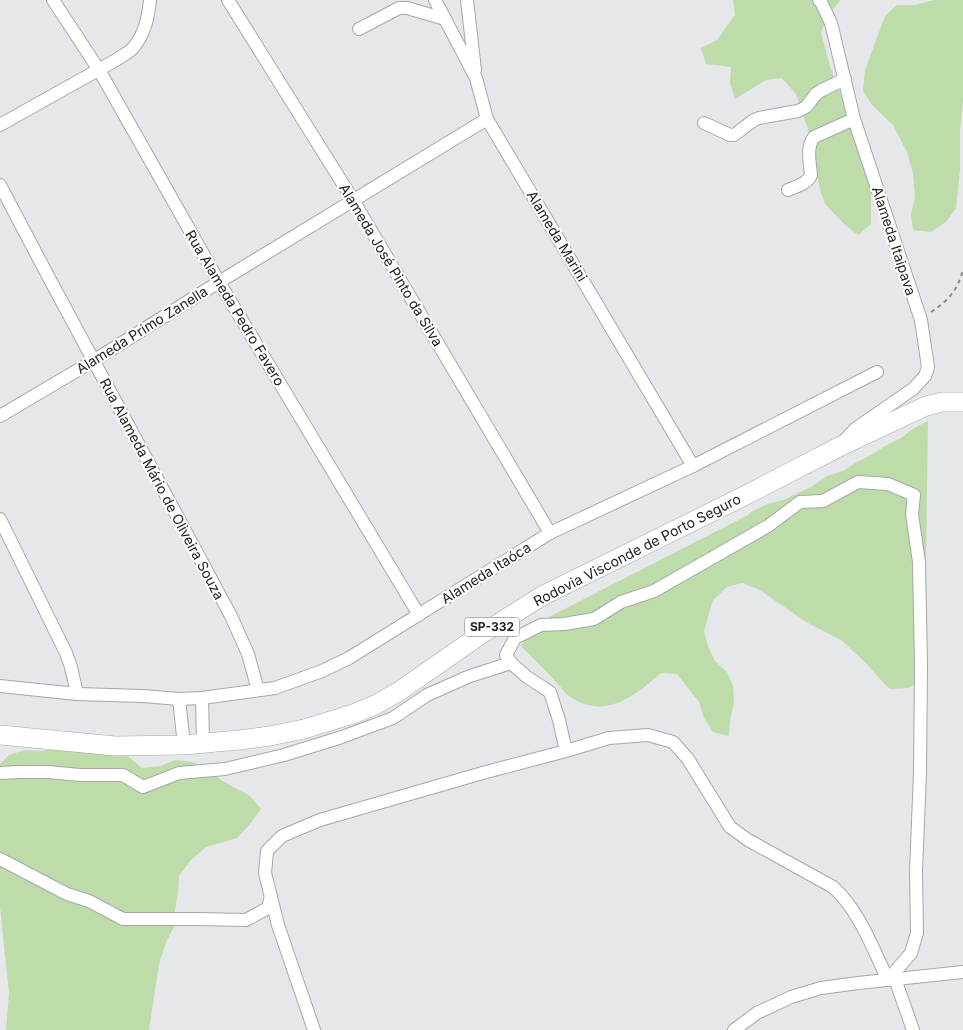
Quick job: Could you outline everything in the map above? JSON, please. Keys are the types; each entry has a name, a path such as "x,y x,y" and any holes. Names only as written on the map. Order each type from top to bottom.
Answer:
{"main road":[{"name":"Rodovia Visconde de Porto Seguro","path":"0,735 114,746 203,744 270,736 304,729 353,714 375,705 398,692 480,635 542,596 839,447 926,406 942,402 961,402"}],"street":[{"name":"Rua Alameda Pedro Favero","path":"53,0 99,70 219,282 419,615"},
{"path":"0,125 132,50 142,36 147,22 150,0"},
{"name":"Alameda José Pinto da Silva","path":"228,0 353,200 550,533"},
{"name":"Alameda Marini","path":"435,0 476,78 487,118 693,466"},
{"path":"467,0 476,78"},
{"name":"Alameda Itaipava","path":"819,0 832,22 854,119 921,320 928,367 925,376 913,389 855,429 839,447"},
{"path":"359,30 399,8 407,8 445,19"},
{"path":"704,123 730,136 734,135 759,118 798,111 806,107 816,94 845,79"},
{"name":"Alameda Primo Zanella","path":"0,416 93,361 487,118"},
{"path":"788,190 806,182 811,175 810,142 814,138 854,119"},
{"name":"Rua Alameda Mário de Oliveira Souza","path":"0,185 231,616 248,654 258,690"},
{"name":"Alameda Itaóca","path":"0,686 77,694 179,699 202,698 275,688 322,671 348,658 550,533 693,466 877,372"},
{"path":"566,751 550,692 527,677 506,655 515,638 541,625 564,624 594,619 621,602 654,591 768,526 800,502 823,501 858,482 888,484 914,495 912,514 918,562 921,665 920,773 916,871 917,933 911,953 891,979"},
{"path":"0,519 66,653 72,667 77,694"},
{"path":"0,774 48,772 80,776 123,775 143,787 179,773 225,769 284,755 342,737 393,718 427,695 470,676 512,663"},
{"path":"202,698 203,744"},
{"path":"179,699 184,745"},
{"path":"314,1030 278,925 265,873 267,851 282,836 320,820 609,738 648,735 673,742 688,759 730,827 756,844 833,887 843,896 891,979 913,1030"},
{"path":"0,859 67,894 89,900 123,919 246,920 268,908 271,896"},
{"path":"734,1030 757,1014 791,996 821,988 960,972"}],"path":[{"path":"921,320 945,302 959,284 963,270"}],"green space":[{"path":"733,0 841,0 828,14 821,33 830,66 871,182 871,224 858,235 845,225 825,204 820,189 808,129 796,94 782,78 766,80 735,99 730,83 731,67 706,64 701,48 717,40 735,15"},
{"path":"934,0 963,0 963,101 960,131 960,170 956,208 946,222 931,232 913,230 911,214 915,198 913,173 907,152 893,125 872,105 863,91 865,70 885,16 897,5 915,5"},
{"path":"928,421 925,631 916,684 908,688 890,689 841,640 806,622 760,590 742,583 727,587 713,600 704,631 715,661 727,672 733,686 734,703 729,736 713,732 704,718 699,702 677,674 661,673 630,697 607,706 594,706 582,703 567,695 521,646 529,631 547,618 767,504 783,500 811,487 827,476 843,471"},
{"path":"56,749 128,756 142,768 161,766 175,760 192,762 207,767 221,780 250,796 261,809 237,838 206,847 190,861 179,876 174,927 166,942 159,964 149,1030 6,1030 9,993 0,907 0,764 9,755 25,750 41,751"}]}
